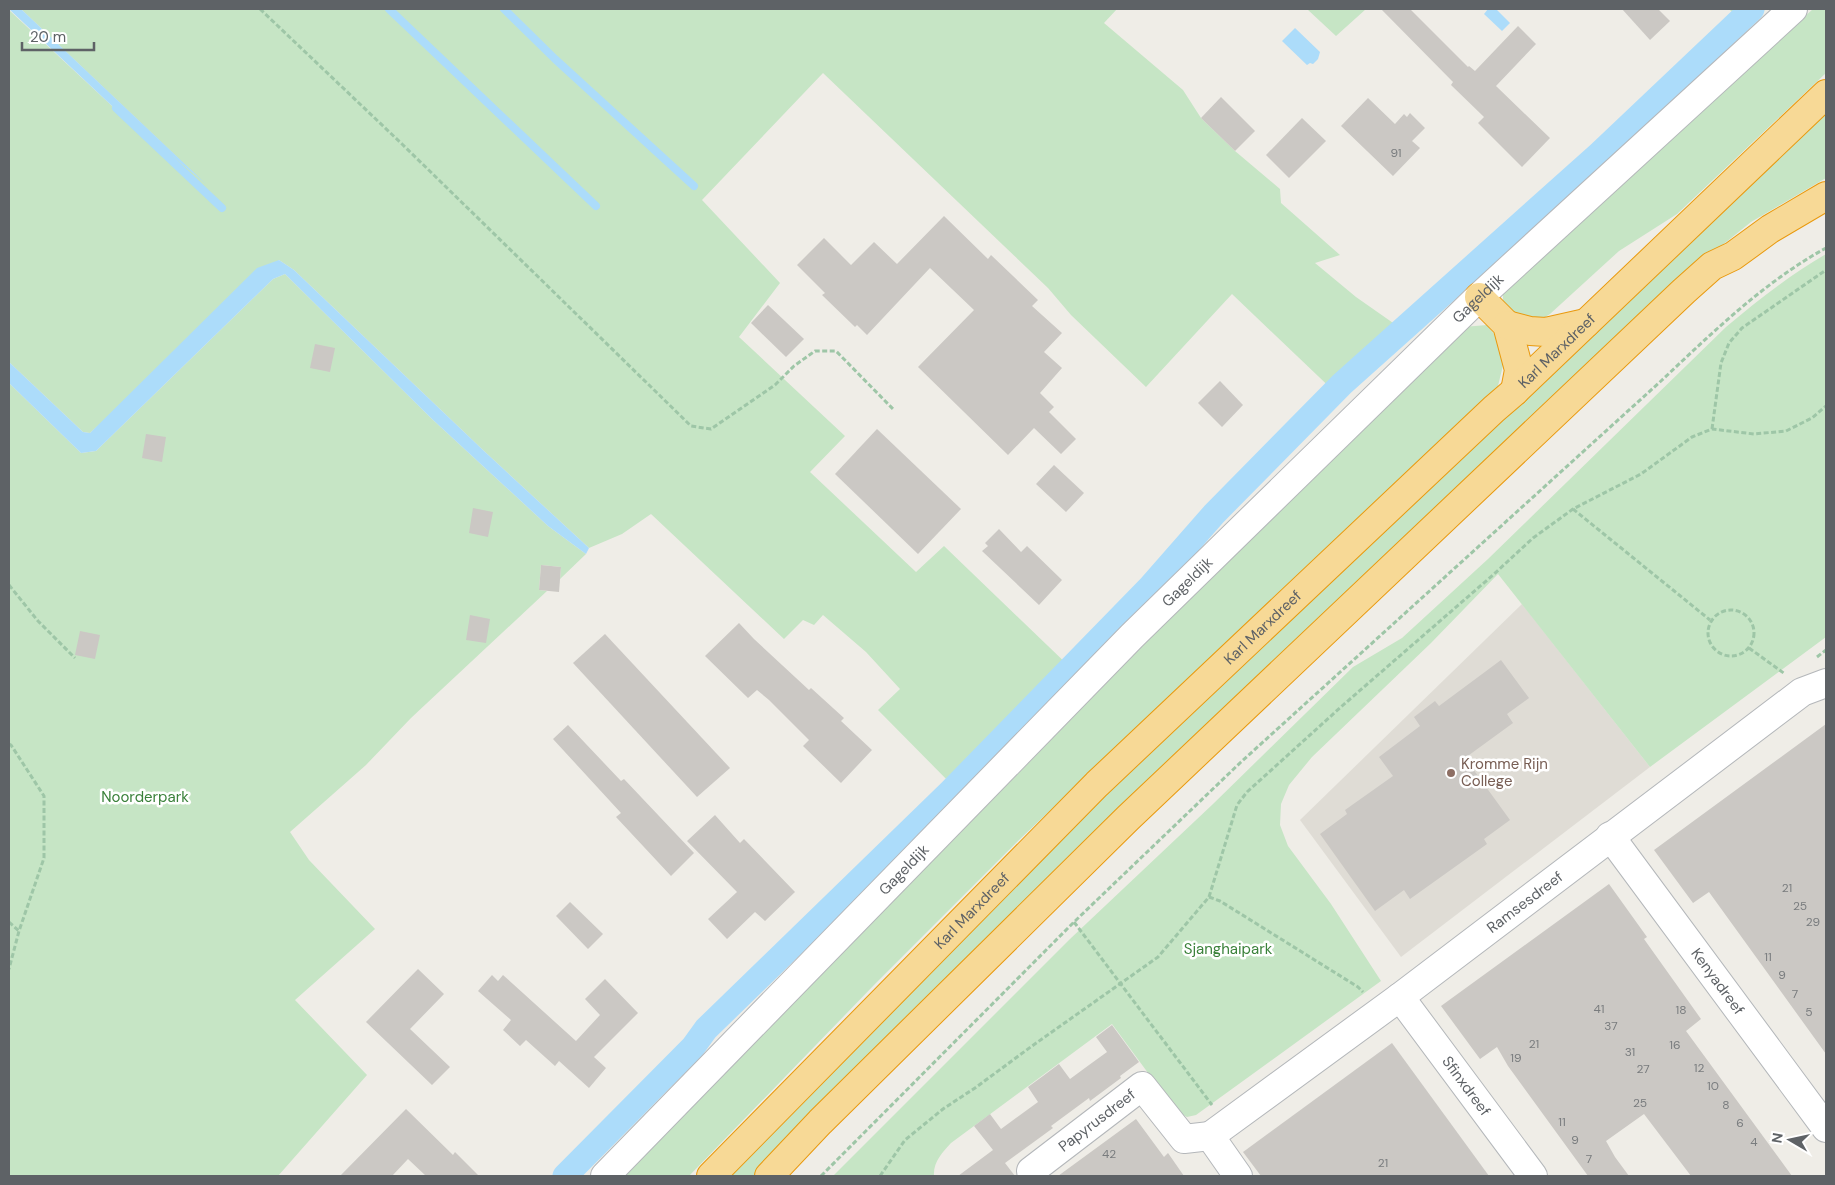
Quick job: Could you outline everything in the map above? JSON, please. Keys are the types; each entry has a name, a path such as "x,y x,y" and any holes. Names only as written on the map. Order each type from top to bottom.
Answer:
{"highway":[{"name":"Karl Marxdreef","path":"711,1176 1097,784 1487,416 1515,392 1826,94"},
{"path":"769,1176 827,1115 1121,825 1684,291 1712,266 1733,256 1770,229 1826,196"},
{"path":"1479,297 1507,325 1519,370 1515,392"},
{"path":"1507,325 1530,331 1546,332 1588,322"}],"street":[{"name":"Gageldijk","path":"605,1176 1125,643 1479,297 1793,9"},
{"name":"Ramsesdreef","path":"1218,1130 1390,1003 1610,836 1818,686"},
{"name":"Kenyadreef","path":"1610,836 1826,1128"},
{"name":"Sfinxdreef","path":"1390,1003 1533,1176"},
{"name":"Papyrusdreef","path":"1034,1176 1031,1171 1142,1086 1184,1138 1218,1130"},
{"path":"1218,1130 1238,1176"}],"path":[{"path":"260,9 402,144 691,426 711,429 775,385 794,366 815,350 836,351 893,409"},
{"path":"821,1176 1074,922 1241,762 1653,388 1711,333 1768,285 1826,248"},
{"path":"1712,429 1720,363 1730,343 1742,328 1826,270"},
{"path":"880,1176 905,1140 943,1109 1158,958 1209,897 1237,806 1247,792 1342,706 1492,576 1532,538 1573,509 1641,474 1692,437 1712,429 1754,434 1786,431 1812,418 1826,406"},
{"path":"1573,509 1710,620"},
{"path":"9,585 38,621 74,658"},
{"path":"1738,610 1744,614 1753,626 1754,634 1749,648 1737,656 1717,652 1708,641 1710,620 1722,611 1738,610"},
{"path":"1749,648 1792,678 1818,686"},
{"path":"9,744 44,796 44,858 19,931 9,970"},
{"path":"1209,897 1220,901 1358,987 1390,1003"},
{"path":"9,922 19,931"},
{"path":"1074,922 1120,983 1218,1130"}],"shaded area":[{"path":"1522,604 1650,767 1401,957 1300,820"}],"green space":[{"path":"21,9 1117,9 1104,23 1183,90 1201,118 1235,151 1280,189 1281,203 1340,255 1315,263 1356,297 1406,332 1340,397 1232,294 1146,387 1071,315 1048,288 823,73 702,200 780,283 739,337 845,436 810,472 916,572 944,546 1073,670 956,789 878,710 900,689 866,652 823,615 814,625 803,620 784,639 651,514 622,534 589,548 294,270 279,260 90,433 83,432 9,362 9,10 111,105 197,176"},
{"path":"1307,9 1366,9 1336,36"},
{"path":"1729,9 1766,9 1746,26"},
{"path":"1813,9 1826,9 1826,73 1677,214 1619,251 1550,314 1536,323 1523,321 1503,304 1503,290"},
{"path":"1826,111 1826,178 1751,222 1695,267 758,1176 726,1176 1056,840 1237,667 1437,482"},
{"name":"Sjanghaipark","path":"1826,254 1826,637 1650,767 1498,574 1431,643 1312,757 1289,785 1281,804 1280,825 1288,846 1331,904 1381,981 1196,1115 1187,1117 1176,1111 1112,1024 951,1143 941,1154 935,1166 934,1176 833,1176 1070,939 1213,804 1353,667 1402,638 1488,559 1726,327 1774,288"},
{"name":"Noorderpark","path":"285,274 432,419 548,526 586,554 560,579 561,567 541,565 539,590 547,591 411,718 366,765 290,832 309,860 375,929 295,1000 367,1075 278,1176 9,1176 9,383 81,453 96,451 273,279"},
{"path":"1487,325 1499,341 1504,353 1498,386 1020,839 875,984 689,1176 615,1176 1011,781 1275,510 1463,327"}],"water":[{"path":"9,9 21,9 206,184 111,105"},
{"path":"1488,9 1496,9 1510,23 1502,31 1484,14"},
{"path":"1295,28 1320,52 1318,59 1313,64 1307,65 1282,41"},
{"path":"279,260 294,270 589,548 586,554 548,526 432,419 285,274 273,279 96,451 81,453 9,383 9,362 83,432 90,433 257,268"}],"building":[{"path":"1381,9 1410,9 1468,67 1475,71 1518,26 1536,44 1496,86 1550,138 1522,167 1478,123 1484,117 1451,85 1453,82"},
{"path":"1622,9 1658,9 1670,21 1650,40"},
{"path":"1221,97 1255,131 1235,151 1201,118"},
{"path":"1368,98 1395,124 1404,114 1407,117 1410,113 1425,128 1412,141 1420,148 1393,176 1341,126"},
{"path":"1302,118 1326,141 1289,178 1266,155"},
{"path":"944,216 988,259 991,255 1038,300 1032,306 1062,333 1044,352 1062,368 1040,393 1054,407 1049,412 1076,439 1061,454 1034,428 1008,455 918,367 974,310 930,268 867,335 857,325 855,327 822,295 825,293 797,265 824,238 851,265 874,242 897,264"},
{"path":"768,305 804,339 786,357 751,323"},
{"path":"315,344 335,348 330,372 310,368"},
{"path":"1220,381 1243,405 1222,427 1198,403"},
{"path":"877,429 961,509 918,554 835,474"},
{"path":"146,434 166,437 162,462 142,458"},
{"path":"1054,465 1084,493 1066,512 1036,484"},
{"path":"473,508 493,512 488,537 469,533"},
{"path":"999,529 1021,552 1027,546 1062,580 1039,605 982,551 988,546 985,543"},
{"path":"541,565 561,567 559,592 539,590"},
{"path":"470,615 490,619 486,643 466,640"},
{"path":"739,623 809,690 811,688 844,718 841,721 872,750 841,783 803,746 809,740 769,700 757,690 748,698 705,656"},
{"path":"80,631 100,635 95,659 75,655"},
{"path":"605,634 730,768 697,797 573,663"},
{"path":"1501,660 1529,698 1507,714 1513,723 1465,758 1510,820 1484,839 1487,844 1410,899 1404,890 1375,911 1320,834 1347,814 1345,810 1393,776 1379,757 1420,726 1414,717 1435,701 1439,706"},
{"path":"1826,724 1826,1054 1709,892 1693,903 1654,850"},
{"path":"568,725 621,781 624,779 694,853 671,876 616,817 621,813 553,739"},
{"path":"715,815 740,843 744,839 795,892 765,921 755,912 727,939 708,919 737,892 687,841"},
{"path":"1609,884 1647,937 1644,939 1701,1019 1686,1031 1792,1176 1691,1176 1644,1114 1606,1141 1629,1176 1588,1176 1508,1066 1497,1047 1480,1059 1441,1006"},
{"path":"570,902 603,934 588,949 556,916"},
{"path":"418,969 444,994 410,1029 450,1067 432,1085 366,1022"},
{"path":"492,975 498,981 503,975 576,1041 600,1015 585,999 605,979 638,1013 594,1057 606,1068 589,1088 559,1061 555,1066 526,1040 520,1046 503,1030 511,1020 478,991"},
{"path":"1112,1025 1139,1062 1120,1076 1121,1078 1090,1101 1089,1098 1051,1126 1053,1128 1005,1163 1015,1176 958,1176 993,1150 974,1126 990,1114 1001,1129 1038,1102 1028,1087 1059,1064 1070,1079 1107,1052 1096,1037"},
{"path":"1392,1043 1489,1176 1261,1176 1243,1152"},
{"path":"406,1109 453,1155 455,1152 479,1176 426,1176 408,1159 392,1176 340,1176"},
{"path":"1136,1119 1164,1157 1168,1153 1184,1176 1058,1176"}],"waterway":[{"path":"389,9 596,206"},
{"path":"504,9 555,59 694,186"},
{"path":"1740,9 1745,14"},
{"path":"565,1176 693,1047 706,1029 950,792 1150,587 1214,514 1342,384 1599,154 1752,9"},
{"path":"116,108 222,208"}],"place":[{"name":"Kromme Rijn College","path":"1451,773"}]}
